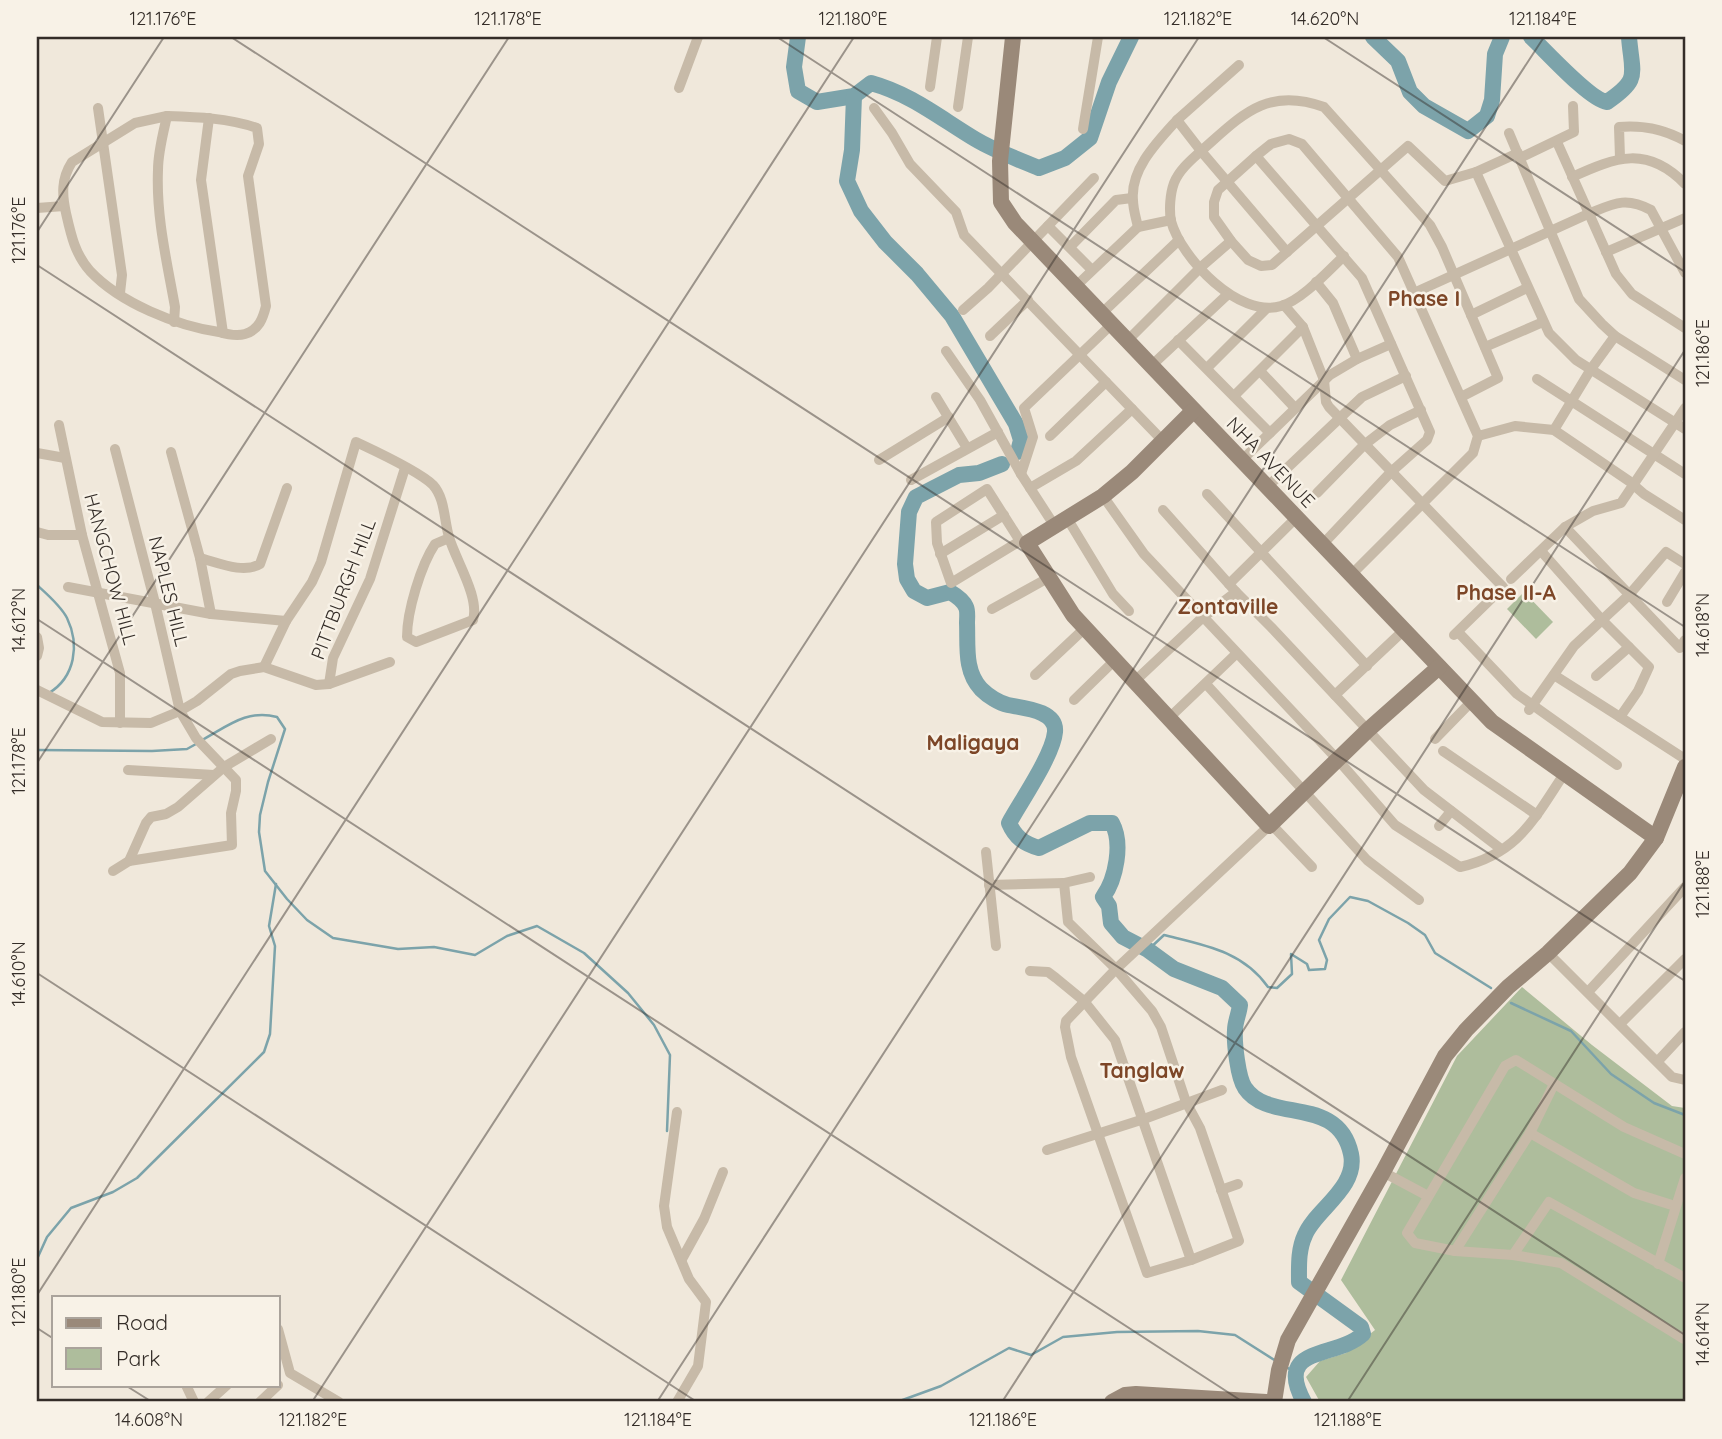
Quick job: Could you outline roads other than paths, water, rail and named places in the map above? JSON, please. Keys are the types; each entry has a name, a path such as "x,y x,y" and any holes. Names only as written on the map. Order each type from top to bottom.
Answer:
{"street":[{"path":"680,88 698,37"},
{"path":"930,87 937,37"},
{"path":"958,107 968,37"},
{"name":"NHA AVENUE","path":"1013,37 1000,161 1001,202 1015,223 1492,722 1656,838"},
{"path":"1083,129 1098,37"},
{"path":"1138,227 1132,198 1136,177 1152,148 1177,120 1239,65"},
{"path":"1344,256 1316,282 1284,305 1266,309 1247,305 1227,295 1179,240 1171,220 1170,204 1174,184 1185,166 1248,110 1270,102 1299,101 1324,107 1430,225 1442,247 1499,378 1461,397"},
{"path":"1350,575 1473,453 1478,436 1416,292 1394,251 1349,199 1303,144 1289,139 1271,144 1218,190 1214,202 1214,217 1231,241 1248,260 1261,267 1272,265 1316,228 1349,199 1408,146 1442,181 1476,172 1557,142 1574,132 1573,106"},
{"path":"98,107 122,275 120,293"},
{"path":"874,108 910,164 956,212 964,235 1163,441"},
{"path":"167,116 158,167 159,219 175,307 174,322"},
{"path":"167,116 209,118 257,128 259,144 248,176 266,306 262,321 244,334 223,333 174,322 120,293 92,273 78,256 72,242 62,188 65,173 72,162 135,123 167,116"},
{"path":"209,118 201,180 202,202 223,333"},
{"path":"1177,120 1287,253"},
{"path":"1620,158 1619,127 1639,126 1664,130 1685,141"},
{"path":"1509,133 1580,299 1596,319 1615,336 1685,380"},
{"path":"1557,142 1616,274 1632,294 1685,328"},
{"path":"1256,156 1316,228 1363,278 1430,432 1429,438 1391,471 1322,545"},
{"path":"1572,177 1620,158 1647,160 1664,166 1685,184"},
{"path":"1476,172 1549,333 1576,360 1681,426"},
{"path":"963,310 1094,178"},
{"path":"1070,247 1116,200 1132,198"},
{"path":"1416,292 1588,214 1628,201 1651,210 1685,273"},
{"path":"37,208 64,206"},
{"path":"1606,252 1685,218"},
{"path":"1075,287 1138,227 1171,220"},
{"path":"1048,226 1092,270"},
{"path":"1021,474 1033,437 1024,408 1080,354 1106,320 1179,240"},
{"path":"1126,341 1231,241"},
{"path":"1316,282 1333,303 1357,359"},
{"path":"1471,315 1527,288"},
{"path":"1151,366 1227,295"},
{"path":"990,336 1028,300"},
{"path":"1284,305 1303,327 1325,380 1326,402 1364,445 1507,583 1565,527 1593,511 1621,503 1655,455 1681,426 1685,408"},
{"path":"1207,368 1266,309"},
{"path":"1485,347 1543,322"},
{"path":"1234,396 1303,327"},
{"path":"1554,430 1591,369 1615,336"},
{"path":"1178,340 1270,433"},
{"path":"1242,460 1325,380 1357,359 1391,344"},
{"path":"946,351 980,400 1030,488 1129,611"},
{"path":"1260,371 1295,408"},
{"path":"1267,487 1362,397 1406,376"},
{"path":"1537,379 1685,474"},
{"path":"1050,436 1106,382"},
{"path":"936,397 967,448"},
{"path":"1030,488 1076,461 1132,409"},
{"path":"1317,494 1364,445 1390,425 1422,410"},
{"path":"1193,411 1132,472 1103,496 1060,522 1023,542 951,583 940,554 936,521 986,489 989,490 1004,515 1023,542 1048,578 1073,615 1312,867"},
{"path":"879,460 949,417"},
{"name":"HANGCHOW HILL","path":"59,425 82,535 120,673 120,723"},
{"path":"1478,436 1515,426 1554,430 1685,520"},
{"path":"911,480 998,432"},
{"path":"264,667 286,621 312,582 321,562 356,442 433,485 443,506 449,538 470,591 475,614 473,620 416,642 407,636 407,621 423,570 435,544 449,538"},
{"name":"NAPLES HILL","path":"115,449 180,711 200,743 224,767"},
{"path":"171,452 201,558 211,614"},
{"path":"37,453 65,458"},
{"name":"PITTBURGH HILL","path":"329,684 333,658 370,579 405,468"},
{"path":"201,558 243,568 260,564 287,488"},
{"path":"1207,494 1367,666"},
{"path":"1103,496 1144,554 1395,825 1460,867 1473,864 1521,837 1564,774"},
{"path":"1163,510 1232,588 1424,790 1502,849"},
{"path":"940,554 1004,515"},
{"path":"1135,681 1232,588 1260,552 1296,518"},
{"path":"1565,527 1680,648 1685,640"},
{"path":"37,532 48,535 82,535"},
{"path":"1541,551 1603,621 1649,667 1638,691 1620,717"},
{"path":"1531,708 1574,646 1629,595 1666,552 1685,564"},
{"path":"1667,602 1685,572"},
{"path":"992,609 1048,578"},
{"path":"68,587 211,614 286,621"},
{"path":"1494,596 1456,634 1531,708 1617,765"},
{"path":"1035,675 1085,628"},
{"path":"1335,695 1404,631"},
{"path":"37,637 37,656"},
{"path":"1595,676 1629,647"},
{"path":"1168,718 1236,654"},
{"path":"1074,700 1115,660"},
{"path":"37,690 102,722 151,723 197,701 240,670 264,667 316,685 329,684 390,662"},
{"path":"1064,883 1068,922 1116,969 1152,1011 1161,1027 1186,1102 1200,1128 1239,1241 1191,1260 1147,1273 1071,1057 1065,1027 1070,1015 1116,969 1338,761 1368,730 1438,667"},
{"path":"1554,675 1685,759"},
{"path":"1206,684 1367,860 1419,900"},
{"path":"1435,739 1472,701"},
{"path":"129,860 151,817 166,814 178,807 224,767 271,739"},
{"path":"1443,751 1537,815"},
{"path":"113,871 129,860 232,845 231,813 236,780 224,767"},
{"path":"1274,1402 1280,1363 1288,1340 1445,1056 1508,987 1548,953 1630,873 1656,838 1685,767"},
{"path":"128,770 214,775"},
{"path":"1439,826 1451,811"},
{"path":"986,852 996,946"},
{"path":"989,885 1064,883 1090,877"},
{"path":"1588,992 1685,887"},
{"path":"1548,953 1672,1077 1685,1080"},
{"path":"1620,1024 1685,959"},
{"path":"1030,971 1048,972 1084,1001 1115,1040 1191,1260"},
{"path":"1658,1061 1685,1032"},
{"path":"1685,1154 1624,1127 1516,1060 1505,1066 1407,1233 1415,1243 1455,1251 1513,1255 1561,1263 1684,1339 1685,1336"},
{"path":"1455,1251 1531,1133 1554,1084"},
{"path":"1046,1150 1144,1119 1222,1090"},
{"path":"677,1112 664,1206 667,1227 689,1279 706,1302 698,1366 677,1402"},
{"path":"1531,1133 1634,1192 1675,1206"},
{"path":"682,1258 704,1219 723,1172"},
{"path":"1383,1172 1428,1196"},
{"path":"1658,1264 1685,1178"},
{"path":"1221,1190 1238,1184"},
{"path":"1513,1255 1549,1202 1685,1278"},
{"path":"280,1336 290,1373 322,1398 339,1402"},
{"path":"280,1383 290,1373"},
{"path":"186,1386 194,1402"},
{"path":"208,1402 226,1386"},
{"path":"260,1402 277,1386"},
{"path":"1112,1402 1125,1395 1136,1394 1168,1399 1266,1402"}],"waterway":[{"path":"798,37 794,67 798,91 817,102 854,96 871,83 912,100 990,147 1039,168 1065,158 1090,138 1109,82 1131,37"},
{"path":"1373,37 1398,61 1410,92 1424,106 1468,131 1487,116 1492,100 1495,54 1502,37"},
{"path":"1531,37 1579,84 1607,102 1630,81 1632,68 1629,37"},
{"path":"854,96 852,150 847,181 861,211 885,242 917,274 952,316 1016,424 1021,440 1018,452"},
{"path":"37,243 37,248"},
{"path":"1002,464 979,473 959,475 916,497 909,512 905,564 907,579 914,591 927,598 950,592 965,605 969,666 981,689 1001,703 1038,711 1054,725 1055,732 1049,753 1009,823 1017,836 1039,848 1090,823 1112,823 1117,840 1116,861 1103,897 1109,906 1111,923 1123,937 1148,950 1174,969 1222,988 1240,1005 1235,1030 1237,1060 1245,1088 1256,1099 1318,1116 1332,1123 1344,1135 1351,1154 1348,1177 1305,1235 1300,1252 1299,1282 1361,1327 1363,1334 1351,1342 1302,1362 1296,1371 1297,1384 1304,1402"},
{"path":"37,585 54,600 67,618 73,639 70,669 65,678 49,693"},
{"path":"202,740 238,720 256,715 277,717 285,729 260,815 259,832 265,871 307,920 333,938 398,949 434,947 475,955 507,936 537,926 584,953 628,993 654,1025 670,1055 667,1131"},
{"path":"37,750 152,751 187,749 196,744"},
{"path":"37,1259 47,1237 71,1208 113,1192 137,1178 264,1052 270,1034 275,946 269,926 276,884"},
{"path":"1148,950 1164,935 1208,946 1235,957 1247,965 1268,987 1277,988 1292,974 1291,954 1307,964 1309,970 1325,969 1327,960 1319,940 1329,919 1350,897 1368,901 1408,923 1425,935 1435,953 1491,988"},
{"path":"1511,1003 1571,1031 1611,1074 1654,1103 1685,1115"},
{"path":"897,1402 941,1386 1009,1348 1031,1355 1063,1337 1117,1332 1198,1331 1235,1335 1276,1361"},
{"path":"1285,1366 1295,1373"}],"district":[{"name":"Phase I","path":"1424,298"},
{"name":"Phase II-A","path":"1506,592"},
{"name":"Zontaville","path":"1228,606"},
{"name":"Maligaya","path":"973,742"},
{"name":"Tanglaw","path":"1142,1070"}]}
